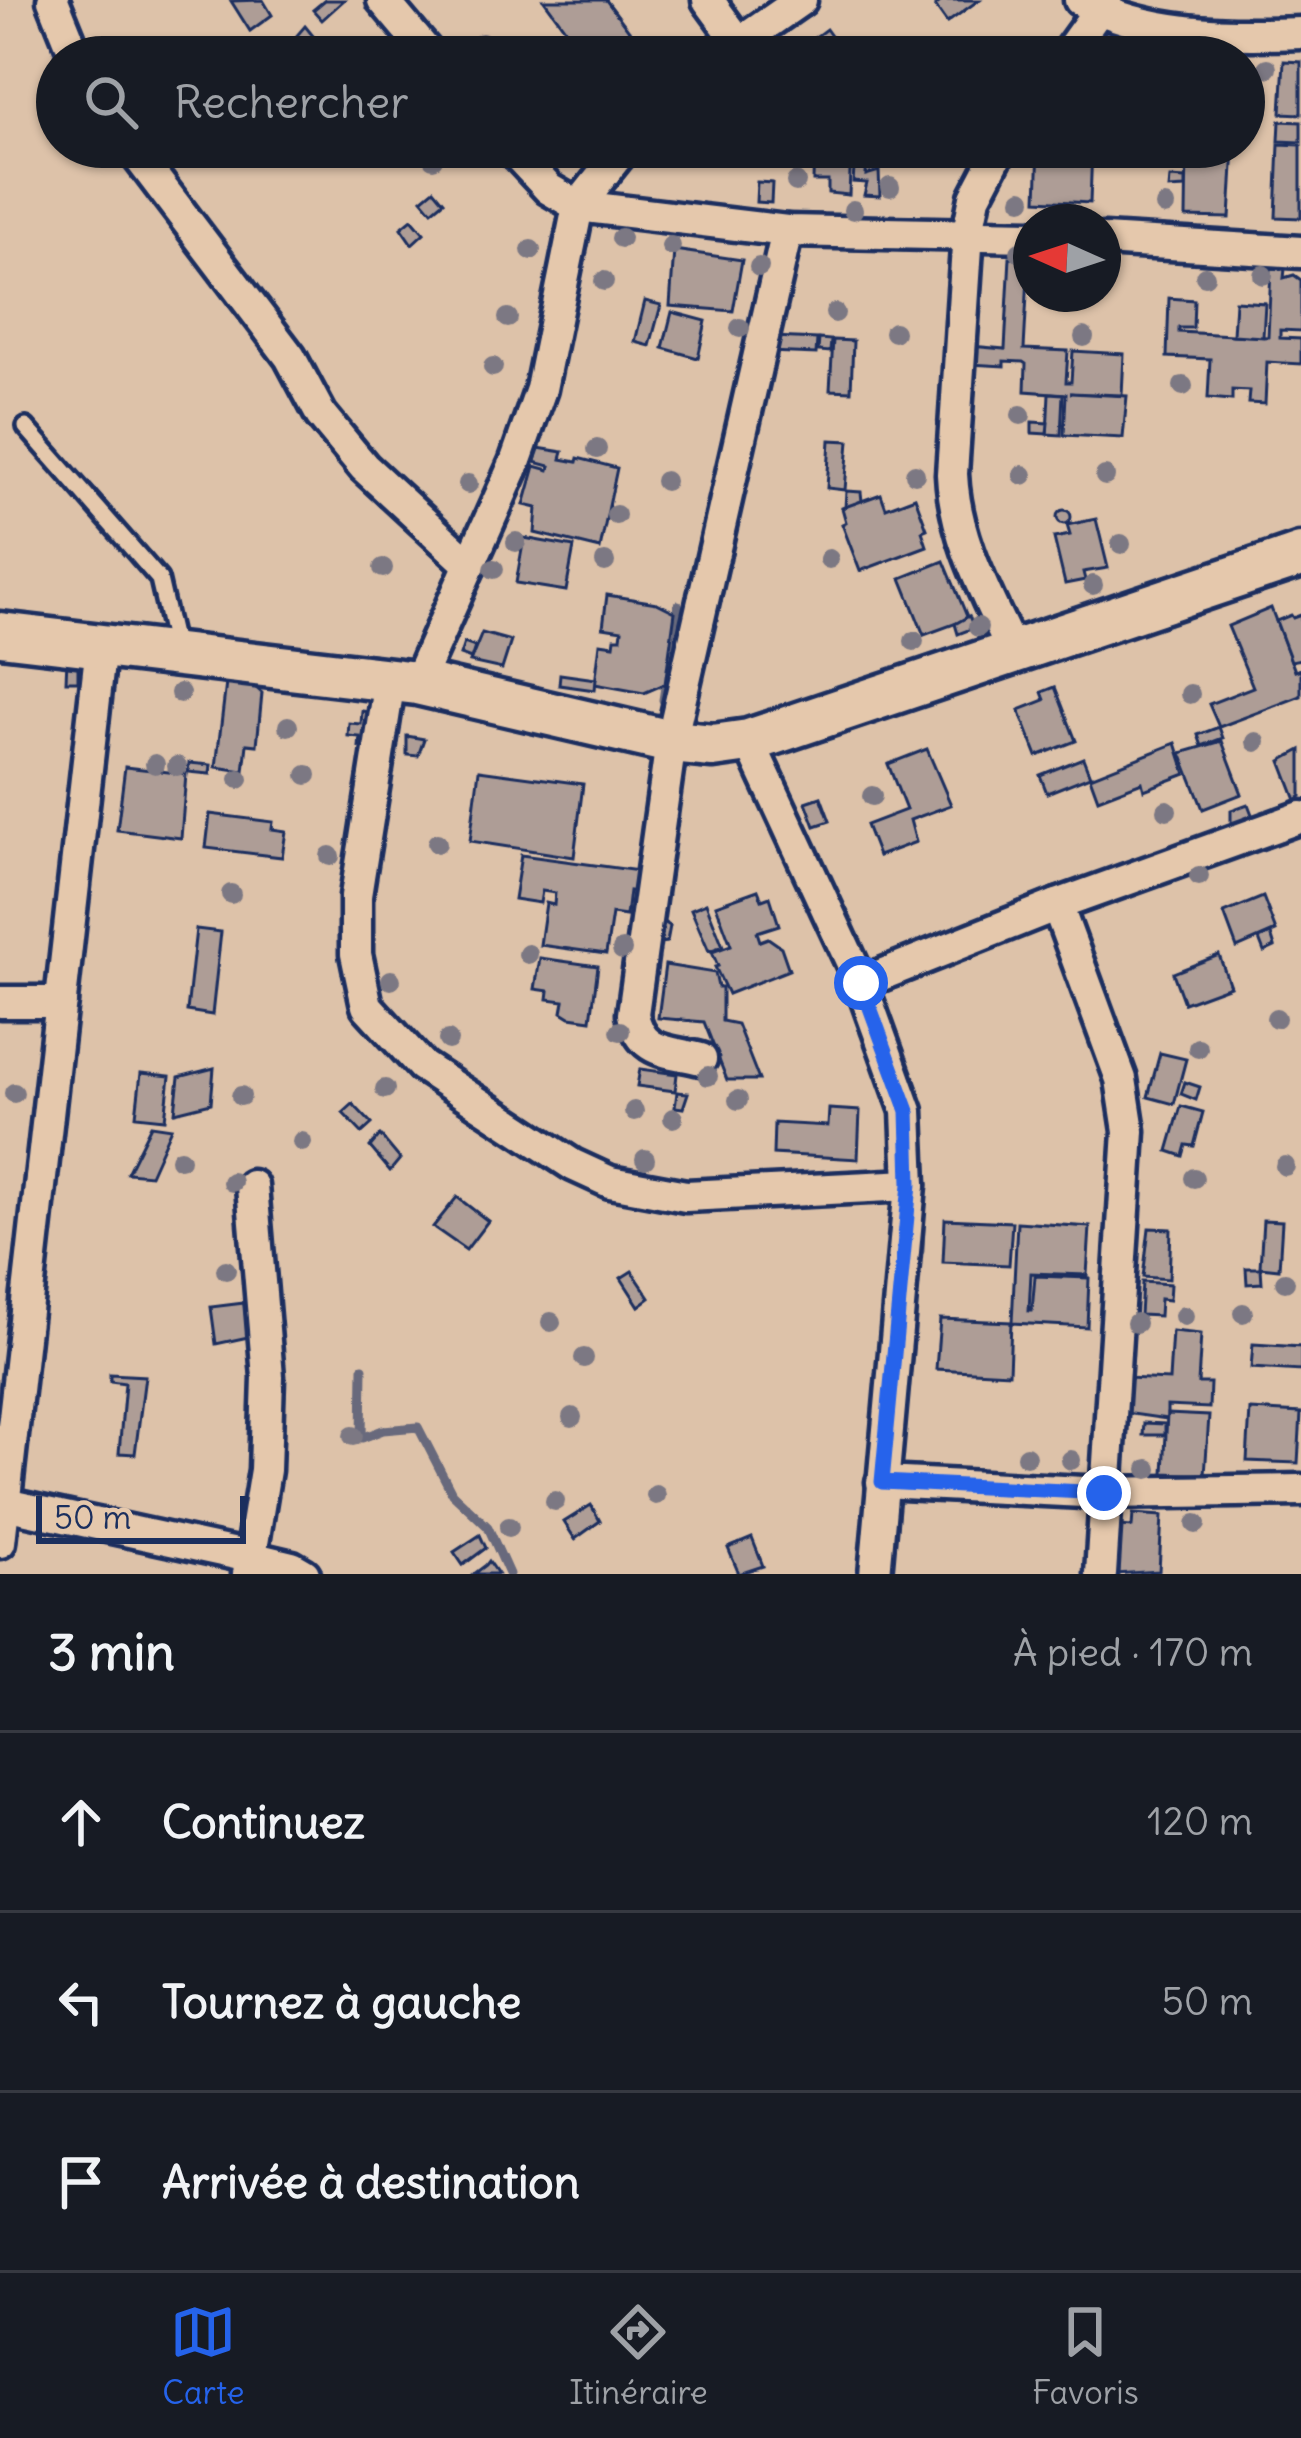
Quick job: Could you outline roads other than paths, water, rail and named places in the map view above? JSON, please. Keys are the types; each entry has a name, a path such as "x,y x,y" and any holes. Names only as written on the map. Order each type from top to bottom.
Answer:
{"main road":[{"path":"0,634 403,681 671,742 713,746 749,741 1301,555"}],"street":[{"path":"52,0 67,36"},
{"path":"383,0 413,36"},
{"path":"708,0 723,36"},
{"path":"748,36 801,0"},
{"path":"1077,36 1096,4 1137,23 1202,34 1301,33"},
{"path":"147,168 290,357 321,415 350,450 470,565"},
{"path":"530,168 549,189 578,206 788,231 1013,235"},
{"path":"609,168 578,206 541,389 515,463 470,565 403,681 356,896 356,954 367,1006 422,1066 573,1166 610,1182 686,1196 910,1184"},
{"path":"990,168 975,197 968,232 953,506 963,543 1014,654"},
{"path":"700,1059 648,1046 637,1034 633,1014 671,742 788,231"},
{"path":"1121,241 1301,252"},
{"path":"0,1542 100,645"},
{"path":"749,741 861,983 908,1111 910,1184 875,1574"},
{"path":"861,983 1057,905 1301,817"},
{"path":"1057,905 1120,1078 1129,1130 1100,1574"},
{"path":"0,1002 61,1002"},
{"path":"249,1566 265,1470 268,1377 252,1186"},
{"path":"882,1482 1104,1493 1301,1490"},
{"path":"2,1503 249,1566 292,1567 304,1574"}],"lane":[{"path":"26,428 160,579 176,652"}],"waterway":[{"path":"663,700 678,605"},
{"path":"920,1251 921,1227"},
{"path":"363,1368 362,1438 383,1430 418,1427 452,1493 488,1527 509,1574"}]}
